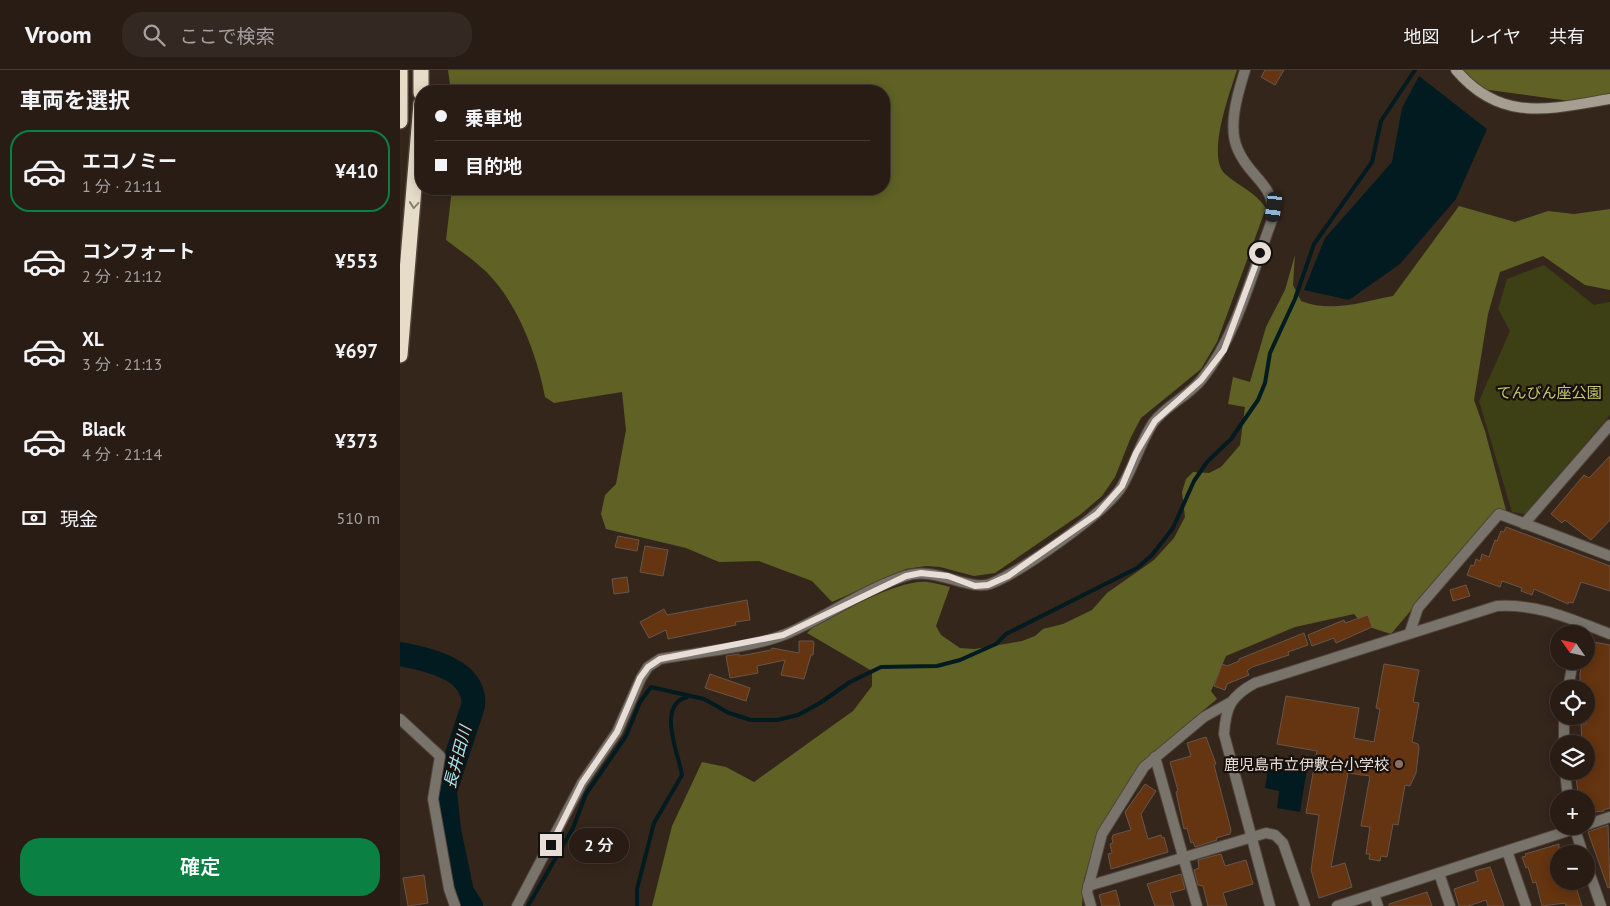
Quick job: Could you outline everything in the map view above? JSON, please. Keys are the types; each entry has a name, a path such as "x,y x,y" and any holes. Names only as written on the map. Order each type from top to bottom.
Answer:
{"highway":[{"path":"400,70 400,121"},
{"path":"421,70 421,85"},
{"path":"400,354 415,175"}],"street":[{"path":"517,906 582,783 617,732 628,702 648,667 660,659 783,635 906,576 932,574 948,576 975,586 988,585 1008,576 1061,540 1097,514 1112,500 1122,486 1136,453 1155,421 1201,380 1224,350 1272,220 1274,207 1270,194 1244,161 1237,148 1234,117 1245,70"},
{"path":"1456,70 1479,92 1494,102 1509,107 1534,108 1571,105 1610,98"},
{"path":"1524,524 1610,425"},
{"path":"1410,632 1418,608 1499,514 1608,553"},
{"path":"1270,906 1250,838 1224,734 1225,714 1232,701 1240,692 1255,683 1410,632 1497,606 1522,605 1548,611 1574,625"},
{"path":"1595,631 1610,634"},
{"path":"1091,906 1087,892 1102,834 1144,767 1204,717 1232,701"},
{"path":"400,718 440,756 433,799 449,889 456,906"},
{"path":"1155,757 1197,906"},
{"path":"1595,822 1610,817"},
{"path":"1088,886 1266,833 1275,835 1284,843 1305,906"},
{"path":"1337,906 1555,835"},
{"path":"1507,851 1526,906"},
{"path":"1439,873 1450,906"},
{"path":"1595,889 1601,906"},
{"path":"1374,894 1378,906"}],"green space":[{"path":"448,70 1237,70 1221,124 1218,153 1220,165 1225,174 1252,193 1266,208 1217,342 1201,369 1141,418 1115,477 1102,496 1081,514 995,573 974,576 940,567 926,566 906,569 832,602 812,581 759,561 719,562 686,548 606,529 601,514 605,495 616,484 626,430 622,392 554,403 545,397 531,345 505,295 482,268 446,240 451,195 890,195 890,85 450,85"},
{"path":"1462,70 1610,70 1610,96 1570,101 1482,89"},
{"path":"1459,206 1515,222 1548,211 1574,214 1610,209 1610,290 1585,285 1543,256 1500,272 1488,314 1474,400 1485,431 1507,514 1472,538 1391,634 1363,625 1354,614 1295,627 1226,656 1211,691 1217,699 1169,739 1132,782 1098,832 1084,879 1082,906 652,906 672,826 702,762 726,767 754,782 853,711 872,686 872,671 807,633 813,627 869,598 915,582 928,582 950,587 936,626 941,635 960,648 975,649 1022,641 1035,636 1043,629 1063,624 1092,610 1107,593 1154,560 1174,538 1185,517 1182,492 1186,479 1193,472 1209,473 1221,467 1240,445 1245,407 1228,404 1233,377 1250,382 1266,327 1285,290 1295,255 1293,285 1301,301 1324,306 1335,306 1393,296"},
{"name":"てんびん座公園","path":"1544,265 1594,305 1610,302 1610,415 1525,514 1512,512 1479,401 1510,331 1498,309 1507,279"}],"water":[{"path":"1419,76 1487,129 1456,199 1400,264 1349,300 1304,290 1325,238 1392,162 1402,108"},
{"path":"1270,757 1308,763 1300,812 1277,808 1279,791 1265,788"}],"building":[{"path":"1265,70 1284,70 1275,85 1261,77"},
{"path":"1610,456 1610,520 1591,540 1565,520 1562,523 1551,514 1584,475 1589,478"},
{"path":"1506,527 1610,566 1610,591 1581,582 1573,603 1569,602 1568,604 1534,589 1532,595 1521,591 1522,588 1502,581 1500,587 1467,575 1471,565 1474,566 1476,559 1480,561 1482,554 1489,557 1495,540 1497,541 1501,531 1504,532"},
{"path":"618,536 639,540 637,551 615,547"},
{"path":"645,546 668,550 663,576 640,572"},
{"path":"627,577 629,592 614,594 612,579"},
{"path":"1466,585 1470,596 1453,601 1450,590"},
{"path":"747,600 750,620 735,622 736,625 668,639 666,630 649,638 640,622 664,609 667,615"},
{"path":"1368,615 1372,627 1336,643 1334,638 1312,646 1308,635 1344,620 1345,623"},
{"path":"1304,633 1308,645 1288,652 1289,655 1252,667 1247,671 1249,675 1227,684 1225,690 1214,686 1222,664 1227,666 1239,661 1239,659"},
{"path":"799,641 813,641 814,643 813,655 811,655 804,679 781,675 785,660 757,666 758,673 730,678 726,656 739,654 740,656 771,650 772,648 799,653"},
{"path":"1595,642 1610,645 1610,808 1604,811 1595,812 1595,790 1578,790 1576,780 1595,780 1595,735 1582,735 1581,725 1595,725 1595,680 1580,680 1581,670 1595,670"},
{"path":"1384,664 1419,670 1413,702 1419,703 1412,742 1418,744 1419,748 1416,773 1410,786 1405,785 1398,825 1393,824 1387,857 1381,856 1380,861 1369,859 1370,854 1366,854 1370,827 1361,826 1370,776 1348,773 1331,867 1345,863 1352,887 1319,898 1311,870 1319,815 1306,813 1317,751 1277,744 1286,696 1359,708 1354,738 1374,742 1380,709 1376,708"},
{"path":"710,674 750,688 746,701 705,688"},
{"path":"1206,737 1216,764 1214,765 1231,830 1230,834 1195,847 1193,842 1191,843 1187,828 1184,829 1176,792 1178,791 1170,762 1191,756 1187,743"},
{"path":"1145,784 1156,791 1141,814 1148,839 1161,835 1162,838 1164,837 1168,852 1111,869 1108,854 1112,853 1110,844 1113,843 1113,835 1131,830 1125,812"},
{"path":"1608,825 1610,887 1608,888 1595,852 1595,845 1593,845 1589,835 1595,835 1595,830"},
{"path":"1550,847 1550,890 1577,890 1582,906 1566,906 1565,903 1542,906 1536,882 1533,883 1528,867 1526,868 1522,857 1526,856 1525,854"},
{"path":"1221,854 1225,866 1246,860 1253,884 1223,893 1227,906 1208,906 1203,886 1198,885 1194,870 1199,868 1198,860"},
{"path":"1490,867 1504,906 1488,906 1486,900 1468,906 1459,906 1454,889 1478,881 1475,871"},
{"path":"1181,874 1185,889 1170,893 1174,906 1155,906 1147,884"},
{"path":"424,875 428,903 408,906 403,878"},
{"path":"1116,890 1120,906 1102,906 1099,895"},
{"path":"1427,892 1432,906 1389,906 1389,904"}],"waterway":[{"path":"528,906 573,828 586,794 626,736 640,702 651,687 704,699 729,713 751,720 777,720 798,715 820,703 850,682 881,667 937,666 960,660 996,644 1006,634 1137,568 1152,555 1173,528 1194,481 1207,462 1231,439 1258,400 1265,383 1270,353 1295,299 1314,244 1372,162 1381,121 1415,70"},
{"name":"長井田川","path":"400,654 424,659 448,668 467,683 472,694 473,706 445,791 449,830 462,892 471,906"},
{"path":"637,906 637,889 654,823 682,775 674,744 671,720 673,710 678,702 687,697"}],"place":[{"name":"鹿児島市立伊敷台小学校","path":"1399,764"}],"route":[{"path":"551,845 582,783 617,732 628,702 640,678 648,667 660,659 783,635 906,576 921,573 932,574 948,576 975,586 988,585 1008,576 1097,514 1112,500 1122,486 1136,453 1155,421 1201,380 1224,350 1260,253"}]}
